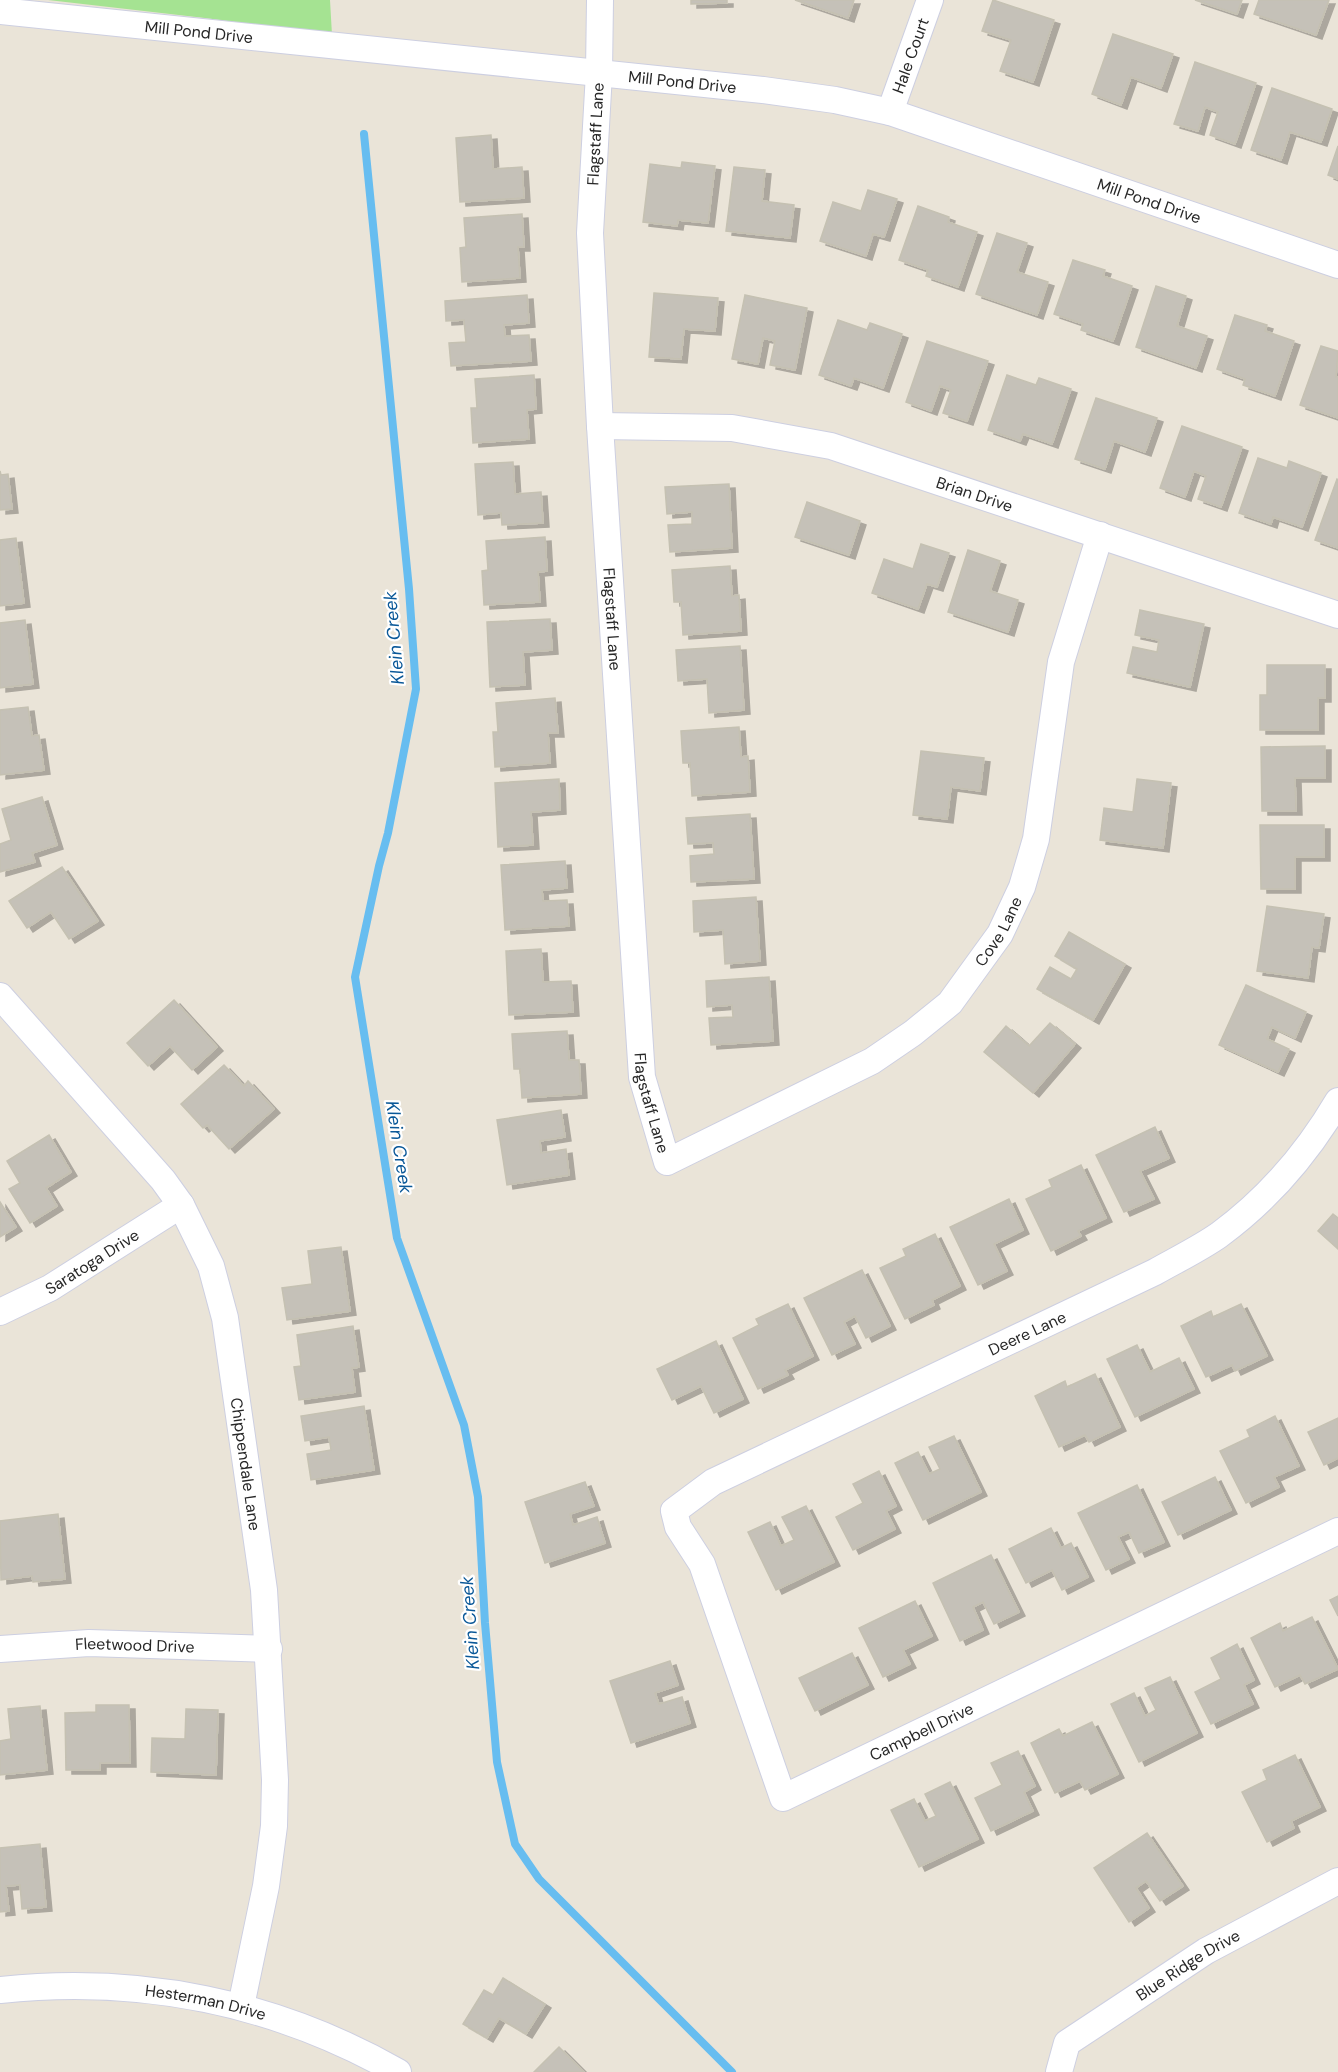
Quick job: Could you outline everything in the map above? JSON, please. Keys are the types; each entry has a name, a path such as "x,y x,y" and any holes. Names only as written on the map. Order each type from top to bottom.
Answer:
{"street":[{"name":"Flagstaff Lane","path":"600,0 599,73 590,233 600,426 642,1077 666,1162"},
{"name":"Hale Court","path":"890,112 930,0"},
{"name":"Mill Pond Drive","path":"0,11 773,91 835,100 890,112 1338,265"},
{"name":"Brian Drive","path":"600,426 732,428 831,446 1338,615"},
{"name":"Cove Lane","path":"666,1162 872,1061 913,1033 950,1003 1000,934 1022,887 1036,839 1061,662 1100,535"},
{"name":"Chippendale Lane","path":"0,996 163,1180 181,1205 211,1266 225,1318 264,1590 275,1780 274,1826 266,1886 241,2006"},
{"name":"Deere Lane","path":"674,1511 713,1482 1155,1272 1196,1249 1219,1234 1268,1194 1316,1138 1338,1101"},
{"name":"Saratoga Drive","path":"0,1312 51,1288 181,1205"},
{"name":"Campbell Drive","path":"674,1511 678,1527 702,1564 783,1798 1338,1531"},
{"name":"Fleetwood Drive","path":"0,1649 88,1643 268,1649"},
{"name":"Blue Ridge Drive","path":"1059,2071 1067,2043 1206,1951 1338,1881"},
{"name":"Hesterman Drive","path":"0,1989 70,1984 136,1987 194,1996 241,2006 304,2027 342,2043 398,2072"}],"green space":[{"path":"48,0 330,0 332,35 205,18"}],"building":[{"path":"691,0 727,0 727,3 691,4"},
{"path":"795,0 854,0 848,18"},
{"path":"993,0 1054,20 1033,82 1000,71 1011,40 982,31"},
{"path":"1195,0 1242,0 1237,14"},
{"path":"1259,0 1329,0 1316,35 1254,14"},
{"path":"1113,34 1173,54 1161,88 1131,77 1121,105 1092,94"},
{"path":"1195,62 1256,83 1235,144 1210,135 1218,112 1205,107 1198,131 1174,124"},
{"path":"1272,88 1332,109 1321,142 1290,132 1281,160 1251,150"},
{"path":"491,135 493,169 522,167 524,198 460,202 456,138"},
{"path":"1338,146 1338,179 1328,175"},
{"path":"682,162 715,166 708,223 678,220 677,226 643,222 650,164 681,168"},
{"path":"734,167 765,170 762,201 794,205 790,238 726,231"},
{"path":"868,190 897,199 884,237 873,234 866,256 820,241 833,202 861,211"},
{"path":"918,206 949,217 948,222 977,232 958,287 926,276 928,270 899,260"},
{"path":"522,214 524,247 518,247 520,278 462,282 460,248 466,247 464,218"},
{"path":"997,233 1027,243 1017,272 1048,282 1037,315 976,294"},
{"path":"1073,260 1105,270 1103,276 1132,286 1113,341 1081,330 1083,324 1054,314"},
{"path":"1156,286 1186,296 1177,326 1207,336 1196,368 1136,347"},
{"path":"654,293 718,298 715,331 684,329 681,359 649,357"},
{"path":"527,295 529,323 504,325 505,336 529,335 531,361 451,366 449,343 466,342 464,320 446,321 445,301"},
{"path":"745,295 807,308 795,370 770,365 775,341 763,338 758,364 732,359"},
{"path":"1235,315 1267,325 1265,331 1294,341 1275,396 1243,385 1245,379 1217,369"},
{"path":"838,320 867,330 870,323 902,334 883,388 854,378 851,386 819,375"},
{"path":"927,341 988,361 967,421 943,413 951,390 940,386 931,411 906,402"},
{"path":"1321,346 1338,351 1336,377 1338,377 1338,418 1300,405"},
{"path":"534,375 536,409 527,410 529,439 473,443 471,408 477,408 475,379"},
{"path":"1007,375 1036,385 1039,378 1071,389 1052,444 1023,434 1020,441 988,430"},
{"path":"1096,398 1157,418 1145,452 1114,441 1105,469 1075,459"},
{"path":"1182,426 1242,447 1221,507 1198,499 1206,476 1194,471 1185,497 1160,488"},
{"path":"1258,458 1287,468 1289,461 1321,473 1302,527 1273,517 1271,524 1239,513"},
{"path":"513,462 515,494 541,492 543,523 502,525 501,513 478,515 475,464"},
{"path":"0,471 1,475 8,474 12,509 0,510"},
{"path":"1338,480 1338,548 1315,540"},
{"path":"729,484 732,548 670,552 668,525 692,524 692,512 667,514 665,487"},
{"path":"807,502 860,521 849,555 795,537"},
{"path":"545,537 547,571 538,572 540,602 484,605 482,571 488,570 486,541"},
{"path":"16,538 24,603 0,606 0,540"},
{"path":"921,544 949,553 937,587 927,584 918,609 872,593 884,559 913,569"},
{"path":"968,550 1000,561 990,591 1018,600 1008,632 948,612"},
{"path":"730,566 732,596 739,595 741,631 683,635 681,602 674,602 672,570"},
{"path":"1140,610 1204,624 1190,687 1127,673 1133,647 1157,652 1159,640 1135,635"},
{"path":"550,619 552,650 523,652 525,685 490,687 487,622"},
{"path":"25,620 33,684 0,688 0,623"},
{"path":"740,646 744,710 709,713 707,679 678,681 676,650"},
{"path":"1267,665 1325,665 1325,698 1318,698 1318,730 1260,730 1260,695 1267,695"},
{"path":"555,698 558,733 548,733 550,763 495,767 493,732 498,732 496,703"},
{"path":"28,707 32,736 39,735 44,770 0,775 0,710"},
{"path":"739,727 741,757 748,756 750,792 692,796 690,763 683,763 681,731"},
{"path":"1325,746 1325,778 1295,778 1296,811 1262,811 1261,747"},
{"path":"921,751 984,758 980,791 951,787 947,819 913,815"},
{"path":"559,779 560,810 531,812 533,845 498,847 495,783"},
{"path":"1137,779 1171,783 1163,848 1100,840 1104,808 1133,812"},
{"path":"42,797 57,845 32,853 35,862 0,872 0,844 11,840 2,809"},
{"path":"750,814 754,879 691,882 690,856 714,854 713,843 688,844 686,818"},
{"path":"1260,825 1324,825 1324,857 1295,857 1295,889 1261,889"},
{"path":"565,861 567,888 542,890 543,901 567,900 569,926 505,930 501,865"},
{"path":"62,867 98,921 69,939 51,912 27,928 9,901"},
{"path":"756,897 760,961 725,964 723,930 694,932 693,901"},
{"path":"1267,906 1324,914 1319,948 1312,947 1308,978 1257,971"},
{"path":"1069,932 1125,964 1093,1020 1037,989 1050,967 1071,979 1077,969 1055,956"},
{"path":"541,949 543,982 571,981 573,1012 509,1015 506,951"},
{"path":"769,977 773,1041 711,1045 709,1018 733,1017 732,1005 707,1007 706,981"},
{"path":"1246,985 1306,1012 1295,1038 1272,1027 1267,1039 1289,1049 1278,1072 1219,1045"},
{"path":"174,1000 217,1047 192,1070 170,1046 148,1066 127,1043"},
{"path":"1050,1023 1075,1044 1033,1093 984,1052 1006,1026 1029,1046"},
{"path":"567,1031 569,1060 579,1060 581,1094 522,1098 520,1069 514,1069 512,1034"},
{"path":"224,1065 244,1086 248,1081 274,1109 229,1149 207,1125 203,1128 181,1104"},
{"path":"561,1110 565,1137 540,1141 541,1153 566,1149 569,1175 507,1185 497,1120"},
{"path":"1155,1127 1169,1158 1140,1171 1154,1199 1124,1212 1096,1155"},
{"path":"49,1135 71,1172 46,1188 57,1206 30,1223 9,1189 20,1183 7,1161"},
{"path":"1081,1165 1106,1218 1078,1231 1081,1236 1051,1251 1026,1199 1052,1187 1049,1180"},
{"path":"1009,1199 1023,1230 994,1244 1007,1271 978,1285 950,1227"},
{"path":"0,1202 16,1227 0,1237"},
{"path":"1333,1214 1338,1218 1338,1249 1318,1231"},
{"path":"935,1234 960,1286 932,1300 934,1305 905,1319 880,1268 906,1256 903,1249"},
{"path":"341,1247 350,1311 287,1320 282,1288 312,1284 308,1251"},
{"path":"862,1270 890,1326 866,1338 855,1316 844,1322 855,1344 832,1355 804,1298"},
{"path":"788,1304 813,1356 785,1370 788,1375 758,1389 733,1338 759,1325 756,1319"},
{"path":"1241,1304 1267,1356 1235,1371 1232,1365 1206,1377 1181,1326 1211,1311 1213,1317"},
{"path":"353,1326 359,1367 352,1368 355,1392 299,1400 294,1367 301,1366 297,1335"},
{"path":"716,1341 743,1399 714,1413 701,1386 672,1400 657,1369"},
{"path":"1137,1345 1150,1372 1179,1358 1194,1389 1135,1417 1107,1359"},
{"path":"1095,1374 1120,1427 1089,1442 1085,1435 1059,1447 1035,1396 1065,1381 1067,1387"},
{"path":"364,1406 374,1470 311,1480 307,1454 331,1450 329,1437 305,1441 301,1416"},
{"path":"1275,1416 1299,1466 1274,1477 1279,1487 1246,1503 1220,1451 1250,1437 1247,1430"},
{"path":"1338,1418 1338,1458 1324,1465 1308,1432"},
{"path":"954,1436 981,1492 923,1520 895,1463 918,1452 929,1474 940,1469 929,1447"},
{"path":"879,1471 896,1506 886,1511 895,1529 853,1550 836,1517 863,1503 853,1484"},
{"path":"1215,1477 1231,1510 1178,1535 1162,1502"},
{"path":"585,1482 594,1506 570,1514 573,1525 597,1517 605,1543 545,1563 525,1502"},
{"path":"1137,1485 1164,1542 1139,1553 1129,1532 1118,1537 1129,1559 1106,1570 1078,1513"},
{"path":"806,1506 834,1562 776,1590 748,1532 770,1522 781,1546 794,1540 782,1517"},
{"path":"58,1514 65,1579 33,1582 32,1576 1,1580 0,1521"},
{"path":"1051,1528 1061,1548 1071,1543 1088,1577 1062,1590 1052,1570 1026,1583 1009,1549"},
{"path":"991,1555 1019,1612 994,1624 983,1602 973,1607 983,1630 960,1641 933,1583"},
{"path":"1338,1596 1338,1616 1330,1600"},
{"path":"915,1601 932,1636 903,1650 910,1664 883,1677 859,1628"},
{"path":"1312,1617 1338,1669 1305,1684 1300,1675 1275,1687 1251,1638 1280,1623 1283,1631"},
{"path":"1237,1644 1254,1680 1244,1685 1253,1704 1211,1724 1195,1692 1221,1679 1211,1658"},
{"path":"852,1653 868,1685 815,1711 799,1678"},
{"path":"670,1661 678,1685 655,1693 659,1704 682,1697 690,1723 631,1743 610,1681"},
{"path":"1170,1677 1197,1733 1139,1762 1111,1704 1134,1693 1145,1716 1156,1710 1145,1688"},
{"path":"96,1705 129,1705 130,1763 100,1763 100,1770 66,1770 65,1713 96,1712"},
{"path":"40,1706 47,1770 0,1775 0,1741 11,1739 8,1709"},
{"path":"186,1709 218,1710 216,1775 151,1772 152,1738 185,1739"},
{"path":"1092,1722 1118,1774 1085,1790 1080,1781 1055,1793 1031,1743 1059,1729 1063,1736"},
{"path":"1018,1751 1035,1786 1024,1792 1033,1811 991,1831 975,1798 1002,1785 991,1763"},
{"path":"1295,1755 1320,1807 1291,1821 1294,1828 1267,1842 1242,1792 1267,1780 1263,1770"},
{"path":"950,1782 978,1839 919,1867 891,1810 914,1799 925,1821 936,1816 925,1794"},
{"path":"1147,1833 1183,1886 1160,1901 1146,1881 1136,1888 1149,1908 1129,1922 1094,1868"},
{"path":"40,1844 46,1907 22,1909 20,1885 6,1886 9,1911 0,1912 0,1848"},
{"path":"503,1978 545,2004 526,2034 499,2018 487,2038 463,2024 484,1990 493,1995"},
{"path":"559,2047 584,2072 534,2072"}],"waterway":[{"name":"Klein Creek","path":"364,134 409,589 416,689 388,833 355,977 397,1238 464,1425 478,1497 485,1623 497,1762 515,1844 539,1879 732,2072"}]}
